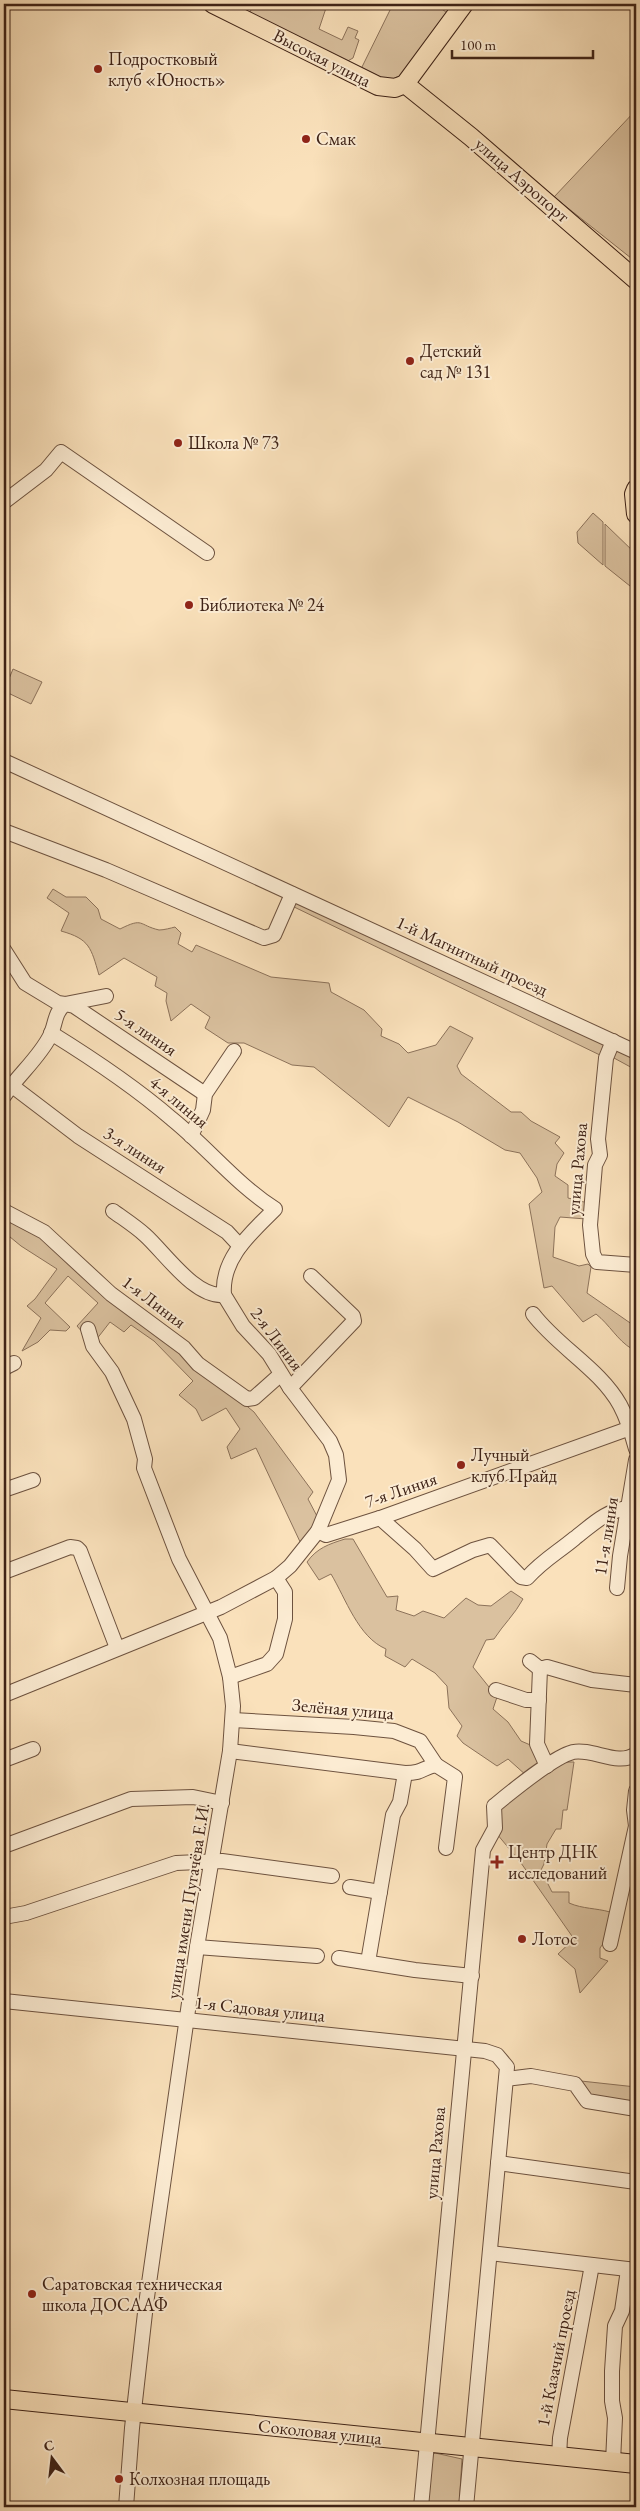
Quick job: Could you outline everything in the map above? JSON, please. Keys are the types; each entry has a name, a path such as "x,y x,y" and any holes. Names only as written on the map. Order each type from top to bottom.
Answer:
{"main road":[{"name":"Высокая улица","path":"213,4 378,86 395,88 405,84"},
{"path":"405,84 464,4"},
{"name":"улица Аэропорт","path":"405,84 471,137 636,280"},
{"path":"636,489 634,494 636,514"},
{"name":"Соколовая улица","path":"4,2399 559,2458 636,2464"}],"street":[{"path":"4,502 46,470 61,452 207,554"},
{"name":"1-й Магнитный проезд","path":"4,761 636,1052"},
{"path":"4,831 106,870 264,938 274,935 292,894"},
{"name":"5-я линия","path":"4,950 25,983 58,1003 74,1006 205,1094"},
{"path":"7,1091 42,1050 51,1033 59,1009 65,1004 106,996"},
{"name":"4-я линия","path":"51,1033 129,1085 191,1136 256,1198 275,1209 240,1246"},
{"name":"улица Рахова","path":"613,1041 606,1058 598,1139 600,1155 595,1165 590,1226 593,1254 597,1262 636,1265"},
{"path":"191,1136 203,1110 205,1094 234,1051"},
{"name":"3-я линия","path":"7,1091 227,1232 240,1246"},
{"name":"1-я Линия","path":"4,1211 44,1232 111,1294 184,1348 198,1364 246,1399 254,1398 281,1374"},
{"path":"114,1211 145,1235 189,1280 210,1295 224,1295 229,1264 240,1246"},
{"path":"290,1388 354,1321 353,1316 311,1276"},
{"name":"2-я Линия","path":"4,1695 117,1648 206,1614 276,1578 290,1566 318,1532 337,1489 339,1470 330,1441 290,1388 269,1354 243,1326 224,1295"},
{"path":"533,1314 542,1327 591,1370 619,1404 633,1427 636,1449"},
{"name":"улица имени Пугачёва Е.И.","path":"88,1329 94,1346 112,1372 134,1419 145,1459 144,1468 179,1559 220,1638 230,1676 233,1720 222,1802 210,1863 152,2263 134,2412 126,2507"},
{"name":"7-я Линия","path":"318,1532 326,1535 380,1518 633,1427"},
{"name":"11-я линия","path":"618,1588 620,1556 636,1460"},
{"path":"4,1490 33,1480"},
{"path":"380,1518 415,1549 433,1569 473,1550 490,1545 521,1577 528,1578 546,1558 575,1539 592,1523 615,1509 628,1508"},
{"path":"4,1572 70,1547 77,1548 117,1648"},
{"path":"230,1676 267,1664 276,1654 285,1619 285,1592 276,1578"},
{"path":"636,1685 592,1680 535,1665 539,1700 538,1744 545,1768 576,1752 626,1759 636,1754"},
{"path":"496,1690 526,1700 539,1700"},
{"name":"Зелёная улица","path":"233,1720 394,1731 420,1741 436,1764 455,1777 446,1848"},
{"path":"4,1760 33,1748"},
{"path":"230,1751 405,1773 422,1773 429,1766 436,1764"},
{"name":"улица Рахова","path":"421,2507 483,1850 494,1828 499,1802 545,1768"},
{"path":"368,1962 393,1815 400,1802 405,1773"},
{"path":"610,1944 636,1826 634,1810 636,1791"},
{"path":"4,1846 131,1799 193,1797 222,1802"},
{"path":"4,1917 26,1913 176,1863 222,1861 332,1876"},
{"path":"350,1887 380,1892"},
{"path":"198,1947 317,1956"},
{"path":"339,1958 415,1970 472,1976"},
{"name":"1-я Садовая улица","path":"4,2001 485,2052 497,2055 506,2073"},
{"path":"466,2507 506,2073 575,2084 588,2102 636,2109"},
{"path":"498,2163 636,2182"},
{"path":"490,2252 632,2270 622,2311 615,2326 612,2371 612,2400 615,2418 613,2462"},
{"name":"1-й Казачий проезд","path":"559,2458 560,2438 592,2265"}],"shaded area":[{"path":"254,4 327,5 319,29 342,40 348,27 358,31 355,38 359,40 353,58 344,63 249,14"},
{"path":"393,4 436,4 447,13 400,76 389,80 360,71"},
{"path":"636,110 636,262 554,197"},
{"path":"593,513 603,522 603,565 578,543 577,532"},
{"path":"605,524 636,554 636,579 630,586 605,566"},
{"path":"13,669 42,682 31,704 4,691"},
{"path":"53,889 66,897 86,897 98,909 101,919 120,929 133,923 141,923 159,930 175,927 181,933 178,944 192,952 196,945 271,977 329,983 331,992 364,1010 382,1029 381,1036 399,1044 408,1053 436,1045 450,1026 473,1038 457,1066 461,1074 511,1112 521,1112 531,1121 560,1137 555,1143 564,1153 557,1164 555,1176 568,1185 568,1198 588,1203 586,1219 560,1217 555,1227 553,1257 579,1266 588,1264 591,1267 587,1293 636,1327 636,1359 632,1365 632,1349 601,1318 596,1314 583,1322 552,1286 544,1288 529,1204 542,1192 537,1178 520,1153 505,1150 458,1122 408,1097 389,1127 314,1067 292,1065 244,1043 228,1043 205,1028 210,1017 191,1004 171,1021 166,1001 167,993 155,986 157,977 124,958 99,975 91,951 84,941 61,931 69,913 47,898"},
{"path":"293,900 608,1043 604,1057 290,905"},
{"path":"613,1048 636,1055 636,1070 614,1058 608,1059"},
{"path":"4,1214 31,1228 254,1412 313,1492 308,1499 318,1518 302,1546 256,1448 231,1459 227,1447 240,1429 226,1408 202,1421 196,1409 179,1395 193,1381 154,1341 131,1325 124,1332 110,1322 96,1340 90,1341 77,1326 98,1303 68,1276 45,1303 70,1327 66,1331 50,1330 38,1342 22,1351 41,1318 27,1306 35,1299 57,1269 21,1246 4,1232"},
{"path":"345,1539 353,1539 387,1597 398,1596 396,1610 414,1616 423,1611 444,1618 466,1598 478,1605 491,1606 511,1591 523,1599 494,1639 486,1640 473,1667 497,1697 493,1709 508,1722 521,1741 535,1747 540,1762 574,1762 567,1810 563,1810 561,1829 556,1829 547,1844 544,1864 541,1870 552,1892 569,1892 569,1903 610,1912 611,1932 600,1948 600,1958 608,1961 580,1993 575,1969 558,1954 574,1939 521,1863 497,1834 494,1803 527,1776 508,1759 497,1766 463,1743 457,1736 462,1726 449,1708 447,1686 435,1673 412,1659 405,1667 385,1656 386,1649 376,1643 360,1627 331,1574 319,1580 307,1562 324,1547"},
{"path":"581,2081 636,2087 636,2107 585,2093"},
{"path":"435,2453 462,2459 459,2507 425,2507 431,2456"}],"place":[{"name":"Подростковый клуб «Юность»","path":"98,69"},
{"name":"Смак","path":"306,139"},
{"name":"Детский сад № 131","path":"410,361"},
{"name":"Школа № 73","path":"178,443"},
{"name":"Библиотека № 24","path":"189,605"},
{"name":"Лучный клуб Прайд","path":"461,1465"},
{"name":"Центр ДНК исследований","path":"497,1862"},
{"name":"Лотос","path":"522,1939"},
{"name":"Саратовская техническая школа ДОСААФ","path":"32,2294"},
{"name":"Колхозная площадь","path":"119,2479"}]}
